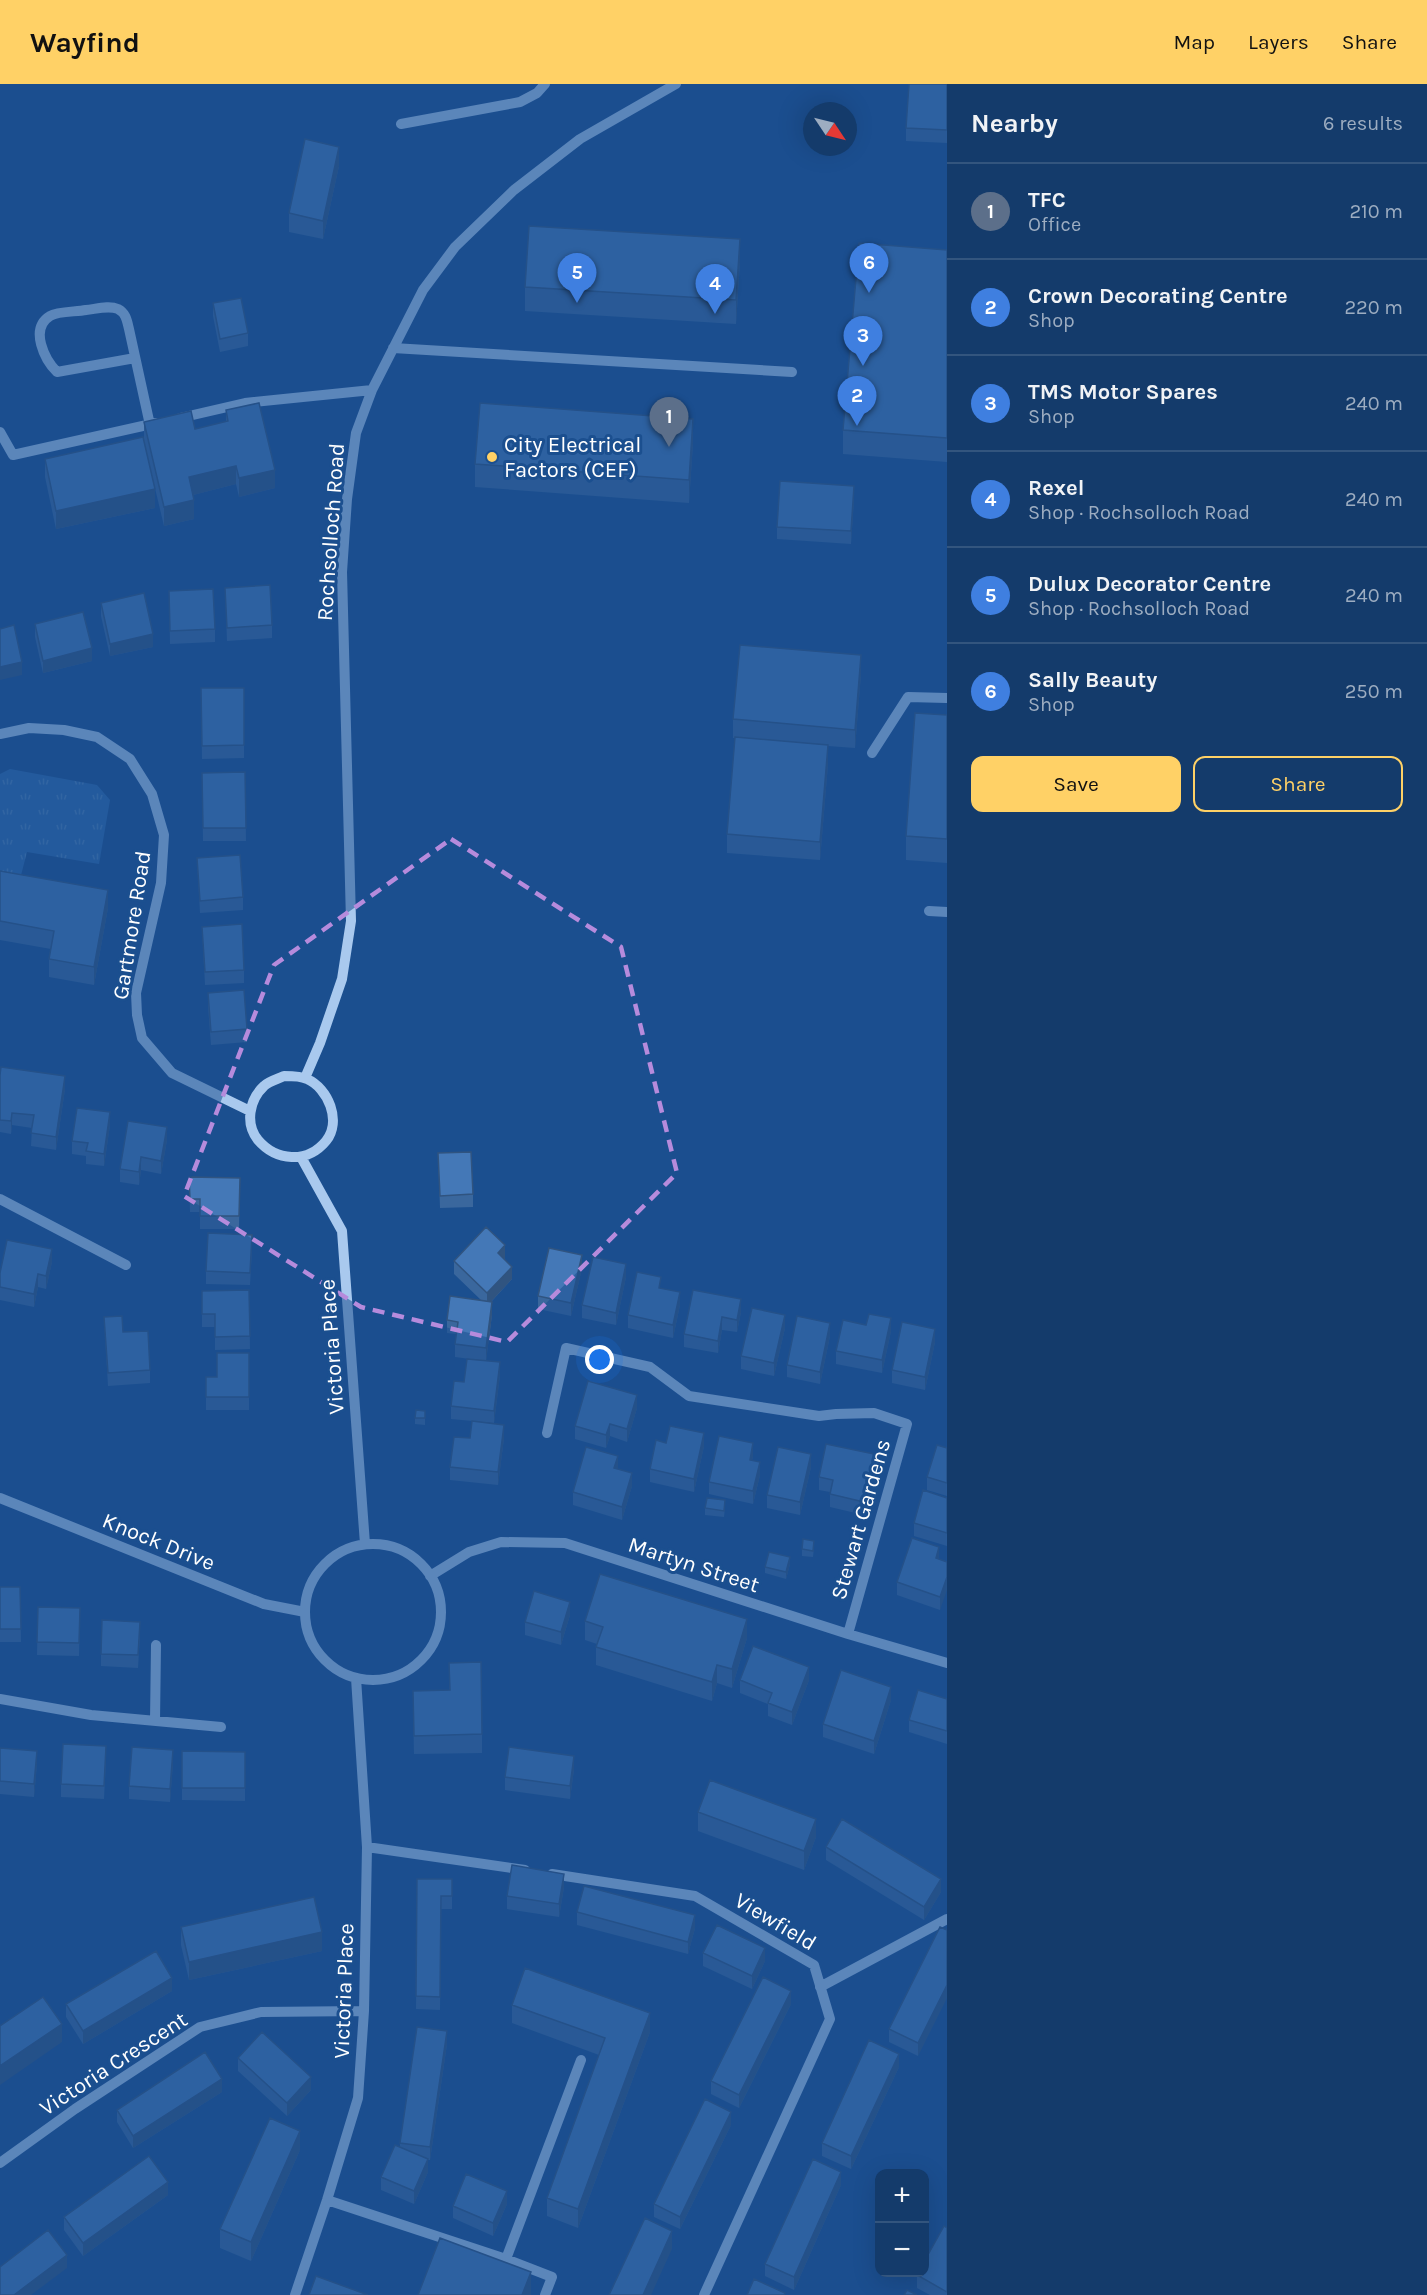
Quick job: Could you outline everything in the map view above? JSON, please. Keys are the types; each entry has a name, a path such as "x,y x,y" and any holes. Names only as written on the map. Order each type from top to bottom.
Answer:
{"street":[{"path":"401,124 520,102 537,93 545,84"},
{"name":"Rochsolloch Road","path":"305,1078 342,979 351,921 342,572 347,499 356,433 372,390 423,290 455,247 514,190 580,139 676,84"},
{"path":"135,358 57,372 50,365 39,339 41,324 50,316 102,308 117,309 125,315 135,358 150,425"},
{"path":"393,348 792,372"},
{"path":"0,432 13,455 245,404 372,390"},
{"path":"872,753 908,697 947,698"},
{"name":"Gartmore Road","path":"0,734 29,728 64,730 97,737 130,759 152,794 164,835 161,882 136,993 137,1015 142,1038 172,1073 250,1111"},
{"path":"929,911 947,912"},
{"path":"284,1076 305,1078 319,1086 328,1097 333,1115 327,1139 318,1148 301,1157 279,1156 267,1150 255,1136 250,1123 250,1111 256,1095 265,1084 284,1076"},
{"name":"Victoria Place","path":"301,1157 342,1231 365,1544"},
{"path":"0,1198 126,1265"},
{"name":"Stewart Gardens","path":"547,1433 566,1348 650,1367 689,1396 819,1416 874,1413 907,1424 848,1634"},
{"name":"Knock Drive","path":"0,1498 264,1604 305,1612"},
{"name":"Martyn Street","path":"430,1576 469,1552 501,1542 565,1543 848,1634 947,1663"},
{"path":"365,1544 384,1545 402,1551 418,1561 430,1576 439,1597 440,1620 434,1642 427,1652 420,1661 401,1674 379,1680 356,1678 336,1669 319,1654 308,1634 305,1612 308,1593 316,1575 329,1560 346,1550 365,1544"},
{"path":"156,1645 156,1721"},
{"name":"Victoria Place","path":"295,2295 358,2098 364,2011 367,1847 356,1678"},
{"path":"0,1699 91,1714 221,1727"},
{"path":"367,1847 531,1871"},
{"name":"Viewfield","path":"543,1873 695,1896 814,1965 830,2019 704,2295"},
{"path":"820,1987 947,1919"},
{"name":"Victoria Crescent","path":"0,2163 75,2109 200,2027 261,2012 364,2011"},
{"path":"506,2259 581,2060"},
{"path":"327,2200 506,2259 552,2277 545,2295"}],"highlighted area":[{"path":"451,839 621,947 677,1173 507,1342 361,1307 184,1196 274,965"}],"green space":[{"path":"10,769 97,785 110,800 99,864 27,852 20,879 0,875 0,774"}],"building":[{"path":"909,84 947,84 947,130 906,128"},
{"path":"305,139 339,147 323,221 289,213"},
{"path":"529,226 740,239 736,300 525,287"},
{"path":"859,243 947,250 947,438 843,430"},
{"path":"241,298 248,333 220,339 213,303"},
{"path":"259,403 275,470 239,478 236,466 189,477 194,500 164,507 144,422 191,411 195,429 228,421 226,410"},
{"path":"480,403 693,419 689,480 475,464"},
{"path":"143,437 155,489 56,511 45,459"},
{"path":"780,481 854,486 851,531 777,527"},
{"path":"270,585 272,625 227,628 225,588"},
{"path":"213,589 215,629 170,631 169,591"},
{"path":"144,593 153,634 110,644 101,603"},
{"path":"83,612 92,648 43,661 35,624"},
{"path":"14,625 22,662 0,667 0,629"},
{"path":"740,645 861,655 855,730 733,719"},
{"path":"201,688 244,688 244,745 202,746"},
{"path":"915,713 947,715 947,839 906,836"},
{"path":"735,737 828,745 820,842 727,834"},
{"path":"245,772 246,828 203,828 202,773"},
{"path":"240,855 243,897 200,901 197,858"},
{"path":"0,871 108,890 94,967 49,959 54,931 0,921"},
{"path":"242,924 244,970 205,972 202,927"},
{"path":"244,990 247,1029 211,1032 208,993"},
{"path":"1,1067 65,1076 56,1137 31,1133 34,1115 12,1113 11,1121 0,1120"},
{"path":"77,1108 110,1112 104,1154 86,1151 88,1143 72,1141"},
{"path":"128,1121 167,1127 161,1161 141,1157 139,1172 120,1169"},
{"path":"471,1152 473,1194 440,1196 438,1153"},
{"path":"189,1177 240,1178 239,1216 200,1216 200,1199 190,1199"},
{"path":"486,1227 505,1245 498,1253 512,1267 487,1293 454,1261"},
{"path":"208,1233 252,1235 250,1273 206,1271"},
{"path":"7,1240 52,1249 46,1276 38,1274 34,1294 0,1287 0,1273"},
{"path":"549,1248 582,1255 571,1303 538,1296"},
{"path":"593,1257 626,1264 616,1313 582,1305"},
{"path":"637,1272 661,1277 659,1288 680,1292 673,1325 628,1315"},
{"path":"249,1290 250,1336 215,1337 215,1314 202,1314 202,1291"},
{"path":"693,1290 741,1299 737,1320 722,1317 718,1341 684,1334"},
{"path":"450,1296 492,1302 486,1348 455,1344 458,1322 447,1320"},
{"path":"752,1308 785,1315 774,1363 741,1356"},
{"path":"869,1314 891,1318 882,1360 836,1351 843,1320 866,1325"},
{"path":"122,1316 123,1332 148,1331 150,1370 108,1373 104,1317"},
{"path":"797,1316 830,1323 820,1372 787,1365"},
{"path":"902,1322 935,1329 925,1377 892,1370"},
{"path":"217,1353 249,1353 249,1397 206,1397 206,1377 217,1377"},
{"path":"467,1359 500,1362 494,1411 451,1406 454,1381 464,1382"},
{"path":"588,1381 637,1395 627,1429 610,1424 606,1435 575,1426"},
{"path":"416,1410 425,1411 425,1418 415,1418"},
{"path":"472,1421 504,1425 498,1472 450,1467 454,1437 470,1438"},
{"path":"670,1426 704,1433 694,1479 650,1469 656,1440 666,1443"},
{"path":"719,1436 753,1443 750,1460 760,1462 753,1491 709,1482"},
{"path":"826,1444 874,1454 864,1502 830,1494 833,1480 819,1477"},
{"path":"937,1445 947,1448 947,1483 927,1477"},
{"path":"586,1447 618,1456 614,1468 632,1473 622,1507 573,1492"},
{"path":"778,1447 811,1454 800,1502 767,1495"},
{"path":"923,1490 947,1498 947,1533 914,1523"},
{"path":"707,1498 725,1500 724,1511 705,1508"},
{"path":"912,1538 939,1547 936,1558 947,1562 947,1577 940,1597 897,1582"},
{"path":"803,1539 814,1541 813,1551 802,1549"},
{"path":"769,1552 790,1557 786,1572 765,1567"},
{"path":"600,1574 747,1619 732,1669 717,1665 712,1682 596,1647 603,1627 585,1621"},
{"path":"0,1587 20,1587 21,1629 0,1629"},
{"path":"534,1591 570,1602 561,1632 525,1622"},
{"path":"38,1607 80,1608 79,1643 37,1642"},
{"path":"102,1620 140,1622 138,1655 101,1654"},
{"path":"753,1646 809,1667 792,1712 768,1703 772,1693 740,1680"},
{"path":"481,1662 482,1734 414,1736 413,1691 450,1690 449,1663"},
{"path":"841,1670 891,1687 874,1741 823,1724"},
{"path":"918,1690 947,1699 947,1731 909,1720"},
{"path":"63,1744 106,1746 104,1786 61,1784"},
{"path":"132,1747 173,1750 170,1789 129,1786"},
{"path":"509,1747 574,1756 570,1786 505,1777"},
{"path":"0,1748 37,1751 34,1784 0,1781"},
{"path":"182,1751 245,1752 245,1788 182,1788"},
{"path":"710,1780 816,1819 804,1851 698,1812"},
{"path":"842,1819 941,1879 924,1907 826,1847"},
{"path":"512,1865 564,1874 559,1904 507,1896"},
{"path":"417,1879 452,1879 452,1896 441,1896 440,1997 416,1996"},
{"path":"584,1886 695,1915 688,1942 577,1912"},
{"path":"314,1897 322,1932 189,1962 181,1927"},
{"path":"717,1925 765,1948 752,1976 703,1953"},
{"path":"940,1927 947,1930 947,1985 918,2043 889,2029"},
{"path":"156,1951 172,1978 83,2031 66,2004"},
{"path":"525,1968 650,2013 578,2209 547,2198 605,2038 512,2005"},
{"path":"763,1977 791,1991 739,2095 711,2081"},
{"path":"43,1997 62,2024 0,2066 0,2026"},
{"path":"417,2027 447,2031 430,2147 400,2143"},
{"path":"262,2032 311,2077 287,2103 238,2058"},
{"path":"869,2040 899,2054 851,2156 822,2143"},
{"path":"205,2052 222,2079 133,2136 117,2110"},
{"path":"705,2099 731,2112 680,2217 654,2204"},
{"path":"270,2118 300,2131 251,2242 220,2229"},
{"path":"395,2145 428,2159 414,2191 381,2177"},
{"path":"149,2156 168,2182 83,2243 64,2217"},
{"path":"813,2159 841,2172 794,2277 765,2264"},
{"path":"466,2174 507,2191 493,2223 453,2206"},
{"path":"645,2218 672,2231 643,2295 609,2295"},
{"path":"944,2226 947,2228 947,2292 921,2277 929,2277 929,2253"},
{"path":"48,2230 67,2255 14,2295 0,2295 0,2267"},
{"path":"440,2238 531,2272 522,2295 418,2295"},
{"path":"316,2276 368,2295 309,2295"},
{"path":"754,2279 785,2293 784,2295 747,2295"},
{"path":"907,2290 917,2295 904,2295"}],"place":[{"name":"Sally Beauty","path":"869,293"},
{"name":"Dulux Decorator Centre","path":"577,303"},
{"name":"Rexel","path":"715,314"},
{"name":"TMS Motor Spares","path":"863,366"},
{"name":"Crown Decorating Centre","path":"857,426"},
{"name":"TFC","path":"669,447"},
{"name":"City Electrical Factors (CEF)","path":"492,457"}]}
